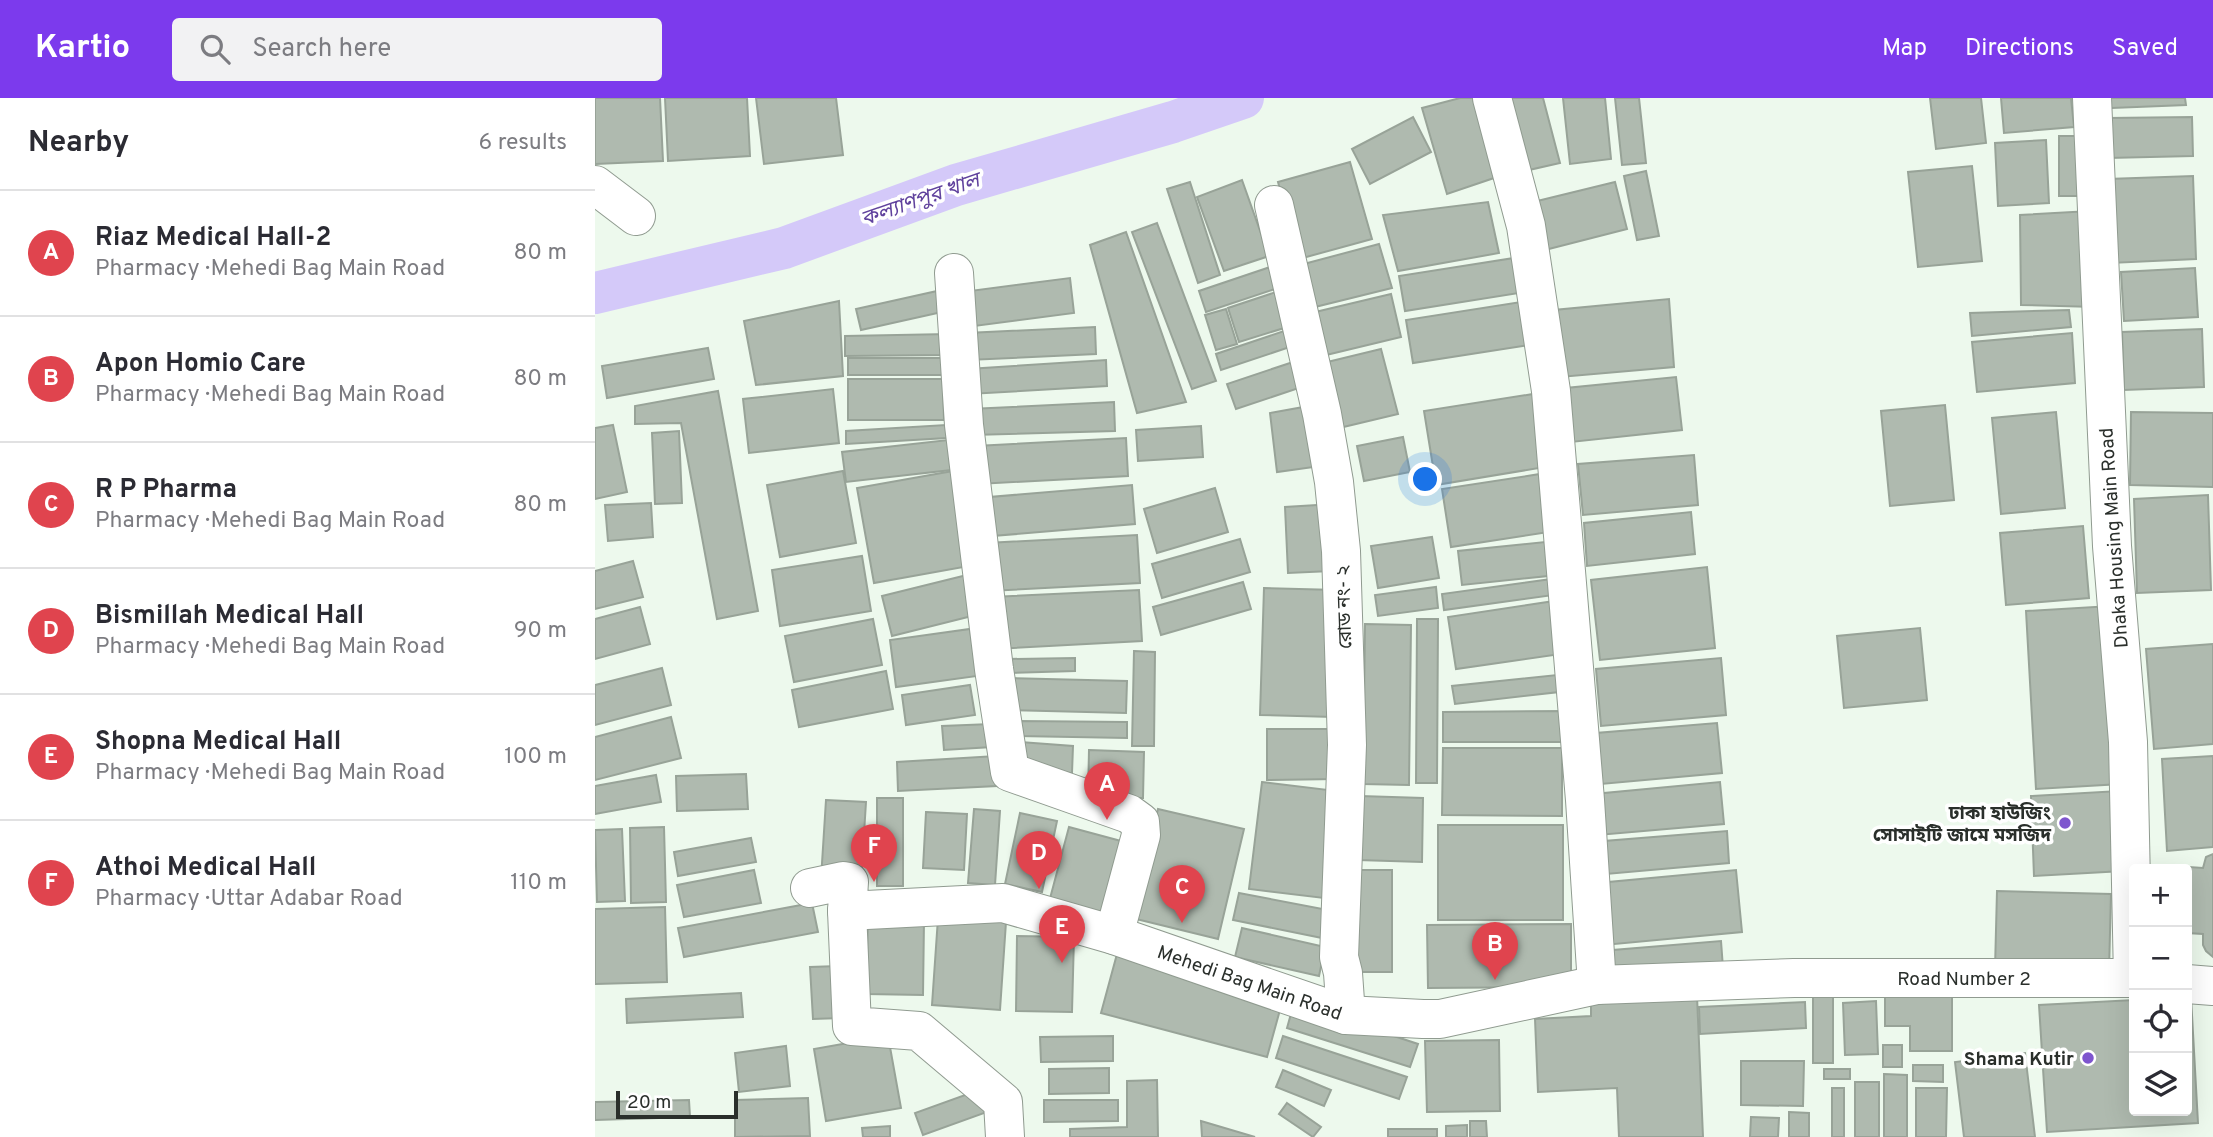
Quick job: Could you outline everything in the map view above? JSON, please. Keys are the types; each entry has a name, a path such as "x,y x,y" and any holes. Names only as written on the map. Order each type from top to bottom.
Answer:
{"street":[{"path":"1492,98 1526,226 1551,391 1585,800 1597,985"},
{"name":"Dhaka Housing Main Road","path":"2092,98 2111,532 2127,742 2132,927"},
{"path":"595,184 636,216"},
{"name":"রোড নং- ২","path":"1274,205 1322,414 1334,482 1341,551 1347,745 1339,957 1346,1015"},
{"path":"954,274 964,425 994,669 1010,772 1129,814 1140,822 1141,835 1114,935"},
{"path":"810,888 849,882 847,911 852,1026 919,1031 1003,1102 1005,1137"},
{"name":"Mehedi Bag Main Road","path":"847,911 1003,904 1114,935 1346,1015 1440,1019 1597,985 1794,978"},
{"name":"Road Number 2","path":"1794,978 2129,978"},
{"path":"2192,984 2213,986"}],"building":[{"path":"595,98 660,98 663,161 595,164"},
{"path":"665,98 747,98 750,156 668,161"},
{"path":"756,98 836,98 843,155 764,164"},
{"path":"1460,98 1474,98 1494,178 1447,194 1422,108"},
{"path":"1501,98 1543,98 1560,163 1520,172"},
{"path":"1563,98 1605,98 1611,159 1570,164"},
{"path":"1615,98 1639,98 1646,163 1622,165"},
{"path":"1930,98 1981,98 1986,143 1936,149"},
{"path":"2001,98 2071,98 2074,127 2004,133"},
{"path":"2086,98 2185,98 2186,105 2087,109"},
{"path":"1413,117 1431,152 1370,184 1352,149"},
{"path":"2192,117 2193,156 2108,158 2108,118"},
{"path":"2059,136 2081,136 2081,196 2059,196"},
{"path":"2046,140 2049,203 1998,206 1995,143"},
{"path":"1350,162 1372,239 1299,259 1278,182"},
{"path":"1972,166 1982,261 1918,267 1908,172"},
{"path":"1646,171 1659,236 1637,240 1624,176"},
{"path":"2193,176 2196,259 2110,263 2108,179"},
{"path":"1242,180 1269,256 1224,271 1197,197"},
{"path":"1190,182 1220,275 1198,283 1167,189"},
{"path":"1615,182 1627,229 1541,251 1529,203"},
{"path":"1488,202 1499,253 1398,271 1383,215"},
{"path":"2090,211 2095,307 2021,305 2020,215"},
{"path":"1157,223 1216,381 1192,389 1132,232"},
{"path":"1126,232 1186,402 1137,413 1090,245"},
{"path":"1379,244 1392,288 1311,308 1300,265"},
{"path":"1514,258 1519,293 1405,311 1399,276"},
{"path":"1273,266 1281,287 1206,312 1199,291"},
{"path":"2195,268 2198,317 2124,321 2121,272"},
{"path":"1070,278 1074,313 967,327 962,292"},
{"path":"946,289 951,310 861,330 856,309"},
{"path":"1282,290 1294,325 1239,342 1228,308"},
{"path":"1391,294 1401,337 1322,356 1311,313"},
{"path":"1669,299 1674,367 1560,377 1554,310"},
{"path":"839,301 843,376 756,385 744,321"},
{"path":"1528,301 1535,344 1413,363 1406,320"},
{"path":"1226,309 1237,344 1216,350 1205,315"},
{"path":"2069,310 2071,327 1972,336 1970,313"},
{"path":"1095,327 1096,354 968,360 967,333"},
{"path":"1293,328 1299,344 1221,370 1216,354"},
{"path":"2202,329 2204,387 2124,390 2122,332"},
{"path":"2072,333 2075,383 1977,392 1972,342"},
{"path":"949,334 949,355 845,356 845,336"},
{"path":"708,348 714,379 607,398 602,366"},
{"path":"1381,349 1398,414 1335,429 1319,364"},
{"path":"848,358 950,358 950,375 848,375"},
{"path":"1106,360 1107,386 969,394 968,369"},
{"path":"1299,360 1308,385 1236,409 1227,384"},
{"path":"1676,377 1682,430 1571,442 1566,388"},
{"path":"848,379 943,379 944,420 848,420"},
{"path":"833,389 839,443 749,453 743,399"},
{"path":"718,391 758,611 717,619 681,423 635,424 635,406"},
{"path":"1533,394 1545,467 1436,485 1424,411"},
{"path":"1114,402 1115,431 972,435 970,409"},
{"path":"1945,405 1954,500 1890,506 1881,411"},
{"path":"1309,406 1321,466 1277,472 1270,413"},
{"path":"2056,412 2065,508 2001,514 1992,418"},
{"path":"2131,412 2213,413 2213,487 2130,485"},
{"path":"613,425 627,492 595,499 595,428"},
{"path":"946,425 947,438 846,444 846,431"},
{"path":"1201,426 1203,457 1138,461 1136,430"},
{"path":"679,431 682,503 655,504 652,433"},
{"path":"1403,437 1410,472 1364,481 1357,446"},
{"path":"1126,438 1128,476 978,484 976,446"},
{"path":"957,439 960,469 846,482 842,452"},
{"path":"1694,455 1698,505 1583,515 1578,464"},
{"path":"843,471 856,543 780,557 767,485"},
{"path":"953,471 969,566 874,583 857,488"},
{"path":"1540,474 1549,532 1451,547 1442,489"},
{"path":"1132,485 1135,524 981,537 978,498"},
{"path":"1215,488 1228,532 1157,553 1144,509"},
{"path":"2208,495 2211,590 2137,593 2134,499"},
{"path":"651,503 653,537 608,541 605,505"},
{"path":"1350,503 1353,570 1288,573 1285,507"},
{"path":"1691,512 1695,554 1587,566 1584,523"},
{"path":"2083,526 2089,598 2006,605 2000,533"},
{"path":"1137,535 1140,583 989,591 987,543"},
{"path":"1432,537 1439,578 1378,588 1371,546"},
{"path":"1240,539 1250,572 1162,598 1152,564"},
{"path":"1545,542 1548,576 1462,585 1458,551"},
{"path":"862,556 871,611 780,626 772,570"},
{"path":"633,561 643,597 595,609 595,571"},
{"path":"1707,567 1715,648 1600,660 1591,580"},
{"path":"975,573 984,613 892,636 882,596"},
{"path":"1559,578 1561,594 1444,610 1442,594"},
{"path":"1243,582 1251,609 1161,635 1153,607"},
{"path":"1436,587 1438,608 1378,616 1375,595"},
{"path":"1264,588 1337,590 1333,717 1260,715"},
{"path":"1139,590 1142,641 995,649 992,597"},
{"path":"1561,600 1568,653 1456,669 1448,617"},
{"path":"2111,606 2121,784 2036,789 2026,611"},
{"path":"640,607 650,644 595,659 595,619"},
{"path":"873,619 882,665 794,682 785,636"},
{"path":"1417,619 1438,619 1437,783 1416,783"},
{"path":"1365,624 1411,625 1409,785 1363,784"},
{"path":"1920,628 1927,700 1844,708 1837,636"},
{"path":"970,629 977,676 896,687 890,640"},
{"path":"2213,644 2213,744 2154,749 2146,649"},
{"path":"1134,651 1155,652 1154,746 1132,746"},
{"path":"1075,658 1075,671 1009,673 1009,659"},
{"path":"1721,658 1726,715 1601,726 1596,669"},
{"path":"662,668 671,705 595,725 595,685"},
{"path":"886,671 893,709 799,727 792,690"},
{"path":"1557,675 1559,692 1455,704 1452,686"},
{"path":"1007,678 1127,681 1126,713 1006,710"},
{"path":"970,685 975,715 906,725 902,695"},
{"path":"1567,711 1568,742 1443,742 1443,712"},
{"path":"671,717 681,758 595,780 595,737"},
{"path":"1018,721 1127,722 1127,738 1018,736"},
{"path":"1717,723 1722,773 1601,784 1596,733"},
{"path":"991,724 992,747 944,750 942,726"},
{"path":"1267,729 1336,729 1337,779 1267,780"},
{"path":"1020,742 1073,746 1072,773 1018,771"},
{"path":"1443,748 1562,748 1562,816 1442,815"},
{"path":"1089,750 1144,752 1143,798 1088,797"},
{"path":"996,756 997,786 898,791 897,762"},
{"path":"2213,756 2213,847 2167,851 2162,759"},
{"path":"746,774 748,809 677,811 676,776"},
{"path":"656,775 661,802 595,814 595,786"},
{"path":"1262,782 1345,792 1332,899 1249,889"},
{"path":"1720,782 1724,824 1598,835 1594,794"},
{"path":"2119,791 2123,871 2034,876 2031,796"},
{"path":"1360,796 1423,798 1422,862 1358,860"},
{"path":"877,798 903,798 903,886 877,886"},
{"path":"826,800 866,802 861,881 821,879"},
{"path":"974,809 1000,811 995,885 968,883"},
{"path":"1158,809 1244,829 1218,939 1132,918"},
{"path":"926,812 967,814 964,870 923,868"},
{"path":"1020,813 1057,821 1042,892 1005,884"},
{"path":"1438,825 1563,825 1563,920 1438,920"},
{"path":"664,827 666,902 631,903 630,828"},
{"path":"1069,827 1121,841 1100,920 1048,906"},
{"path":"622,829 625,901 597,902 595,830"},
{"path":"1727,831 1729,863 1595,875 1592,842"},
{"path":"751,838 756,862 678,876 674,852"},
{"path":"2213,854 2213,957 2203,945 2203,934 2192,933 2192,867 2203,868 2206,857"},
{"path":"754,870 761,903 684,917 677,885"},
{"path":"1352,870 1392,870 1392,972 1352,972"},
{"path":"1736,870 1742,932 1604,945 1598,883"},
{"path":"1997,891 2111,894 2109,972 1995,969"},
{"path":"1239,893 1333,911 1327,939 1233,920"},
{"path":"812,903 818,932 684,957 678,928"},
{"path":"665,907 667,982 595,984 595,909"},
{"path":"868,918 924,920 923,995 866,994"},
{"path":"938,918 1006,922 1000,1010 932,1005"},
{"path":"1571,924 1571,987 1428,988 1427,925"},
{"path":"1242,928 1325,947 1319,976 1235,957"},
{"path":"1017,936 1074,937 1072,1012 1016,1011"},
{"path":"1721,941 1723,968 1604,979 1601,951"},
{"path":"1117,954 1283,999 1267,1057 1101,1013"},
{"path":"838,966 841,1018 813,1019 810,967"},
{"path":"1813,990 1833,990 1833,1063 1813,1063"},
{"path":"741,993 743,1017 627,1023 626,999"},
{"path":"1885,995 1952,996 1952,1051 1910,1051 1910,1026 1885,1026"},
{"path":"1697,996 1703,1137 1619,1137 1617,1088 1538,1092 1535,1019 1591,1016 1591,1001"},
{"name":"Shama Kutir","path":"2129,1000 2129,1116 2192,1116 2192,1015 2198,1123 2047,1132 2039,1005"},
{"path":"1876,1001 1878,1054 1845,1055 1843,1003"},
{"path":"1805,1002 1806,1028 1700,1034 1699,1007"},
{"path":"1294,1003 1418,1044 1410,1067 1287,1028"},
{"path":"888,1036 901,1108 826,1121 814,1049"},
{"path":"1113,1036 1113,1061 1041,1062 1040,1037"},
{"path":"1283,1036 1407,1077 1399,1099 1276,1058"},
{"path":"1499,1040 1500,1111 1427,1112 1425,1041"},
{"path":"1883,1045 1902,1045 1902,1067 1883,1067"},
{"path":"786,1046 790,1086 739,1092 735,1053"},
{"path":"2025,1053 2035,1137 1964,1137 1955,1062"},
{"path":"1741,1061 1804,1061 1803,1106 1741,1105"},
{"path":"1913,1065 1943,1065 1943,1082 1913,1081"},
{"path":"1109,1068 1109,1093 1049,1094 1049,1069"},
{"path":"1824,1069 1850,1069 1850,1079 1824,1079"},
{"path":"1283,1070 1331,1090 1324,1106 1276,1087"},
{"path":"1884,1074 1907,1075 1907,1137 1884,1137"},
{"path":"1157,1080 1158,1137 1070,1137 1070,1129 1127,1127 1127,1081"},
{"path":"1855,1082 1879,1082 1879,1137 1855,1137"},
{"path":"1832,1088 1844,1088 1844,1137 1832,1137"},
{"path":"1916,1088 1947,1088 1946,1137 1916,1137"},
{"path":"979,1090 987,1112 923,1135 915,1113"},
{"path":"808,1098 810,1136 735,1137 735,1100"},
{"path":"689,1100 690,1117 595,1120 595,1102"},
{"path":"1044,1100 1118,1100 1118,1121 1044,1122"},
{"path":"1287,1103 1321,1127 1313,1137 1279,1114"},
{"path":"1789,1112 1809,1113 1809,1137 1789,1137"},
{"path":"1751,1117 1779,1118 1778,1137 1750,1137"},
{"path":"1201,1121 1255,1137 1202,1137"},
{"path":"1470,1121 1486,1121 1487,1137 1470,1137"},
{"path":"1467,1125 1467,1137 1446,1137 1446,1126"},
{"path":"890,1126 890,1137 863,1137 862,1128"},
{"path":"1388,1129 1437,1129 1437,1137 1388,1137"}],"waterway":[{"name":"কল্যাণপুর খাল","path":"595,293 784,248 956,185 1173,122 1243,98"}],"place":[{"name":"Riaz Medical Hall-2","path":"1107,820"},
{"name":"ঢাকা হাউজিং সোসাইটি জামে মসজিদ","path":"2065,823"},
{"name":"Athoi Medical Hall","path":"874,882"},
{"name":"Bismillah Medical Hall","path":"1039,889"},
{"name":"R P Pharma","path":"1182,923"},
{"name":"Shopna Medical Hall","path":"1062,963"},
{"name":"Apon Homio Care","path":"1495,980"},
{"name":"Shama Kutir","path":"2088,1058"}]}
